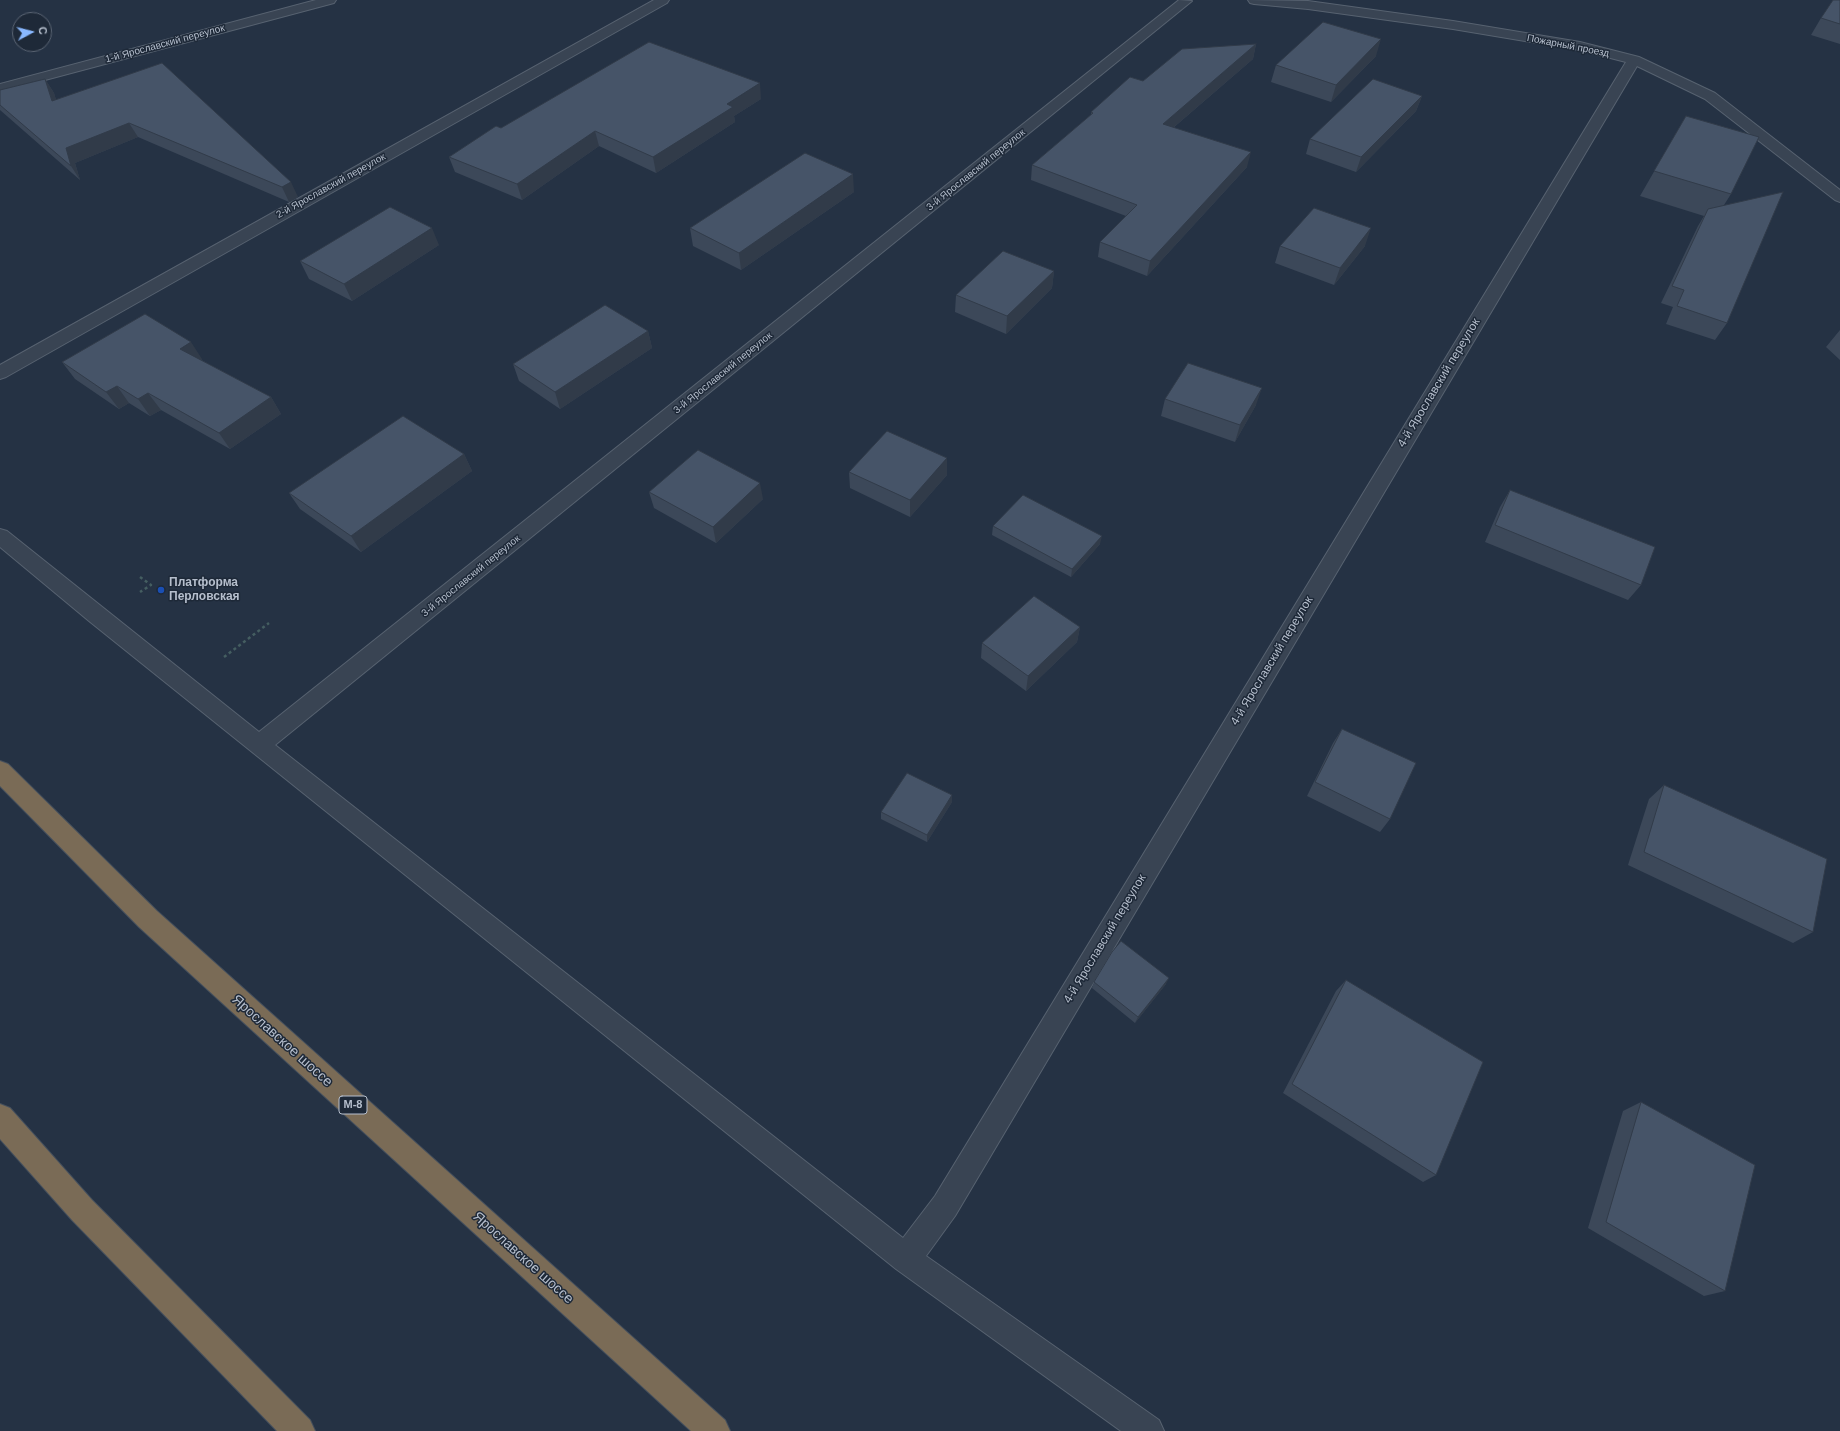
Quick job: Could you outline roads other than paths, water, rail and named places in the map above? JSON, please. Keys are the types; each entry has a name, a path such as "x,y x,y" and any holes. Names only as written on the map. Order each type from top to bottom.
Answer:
{"highway":[{"name":"Ярославское шоссе","path":"0,771 148,919 714,1431"},
{"path":"0,1118 82,1210 299,1431"}],"street":[{"name":"1-й Ярославский переулок","path":"0,88 330,0"},
{"name":"2-й Ярославский переулок","path":"0,373 663,0"},
{"name":"3-й Ярославский переулок","path":"260,744 1185,0"},
{"name":"Пожарный проезд","path":"1254,0 1312,3 1453,25 1580,46 1634,60 1710,96 1840,198"},
{"name":"4-й Ярославский переулок","path":"906,1259 944,1206 1634,60"},
{"path":"0,536 96,615 906,1259 1148,1431"}],"place":[{"name":"Платформа Перловская","path":"161,590"}]}
